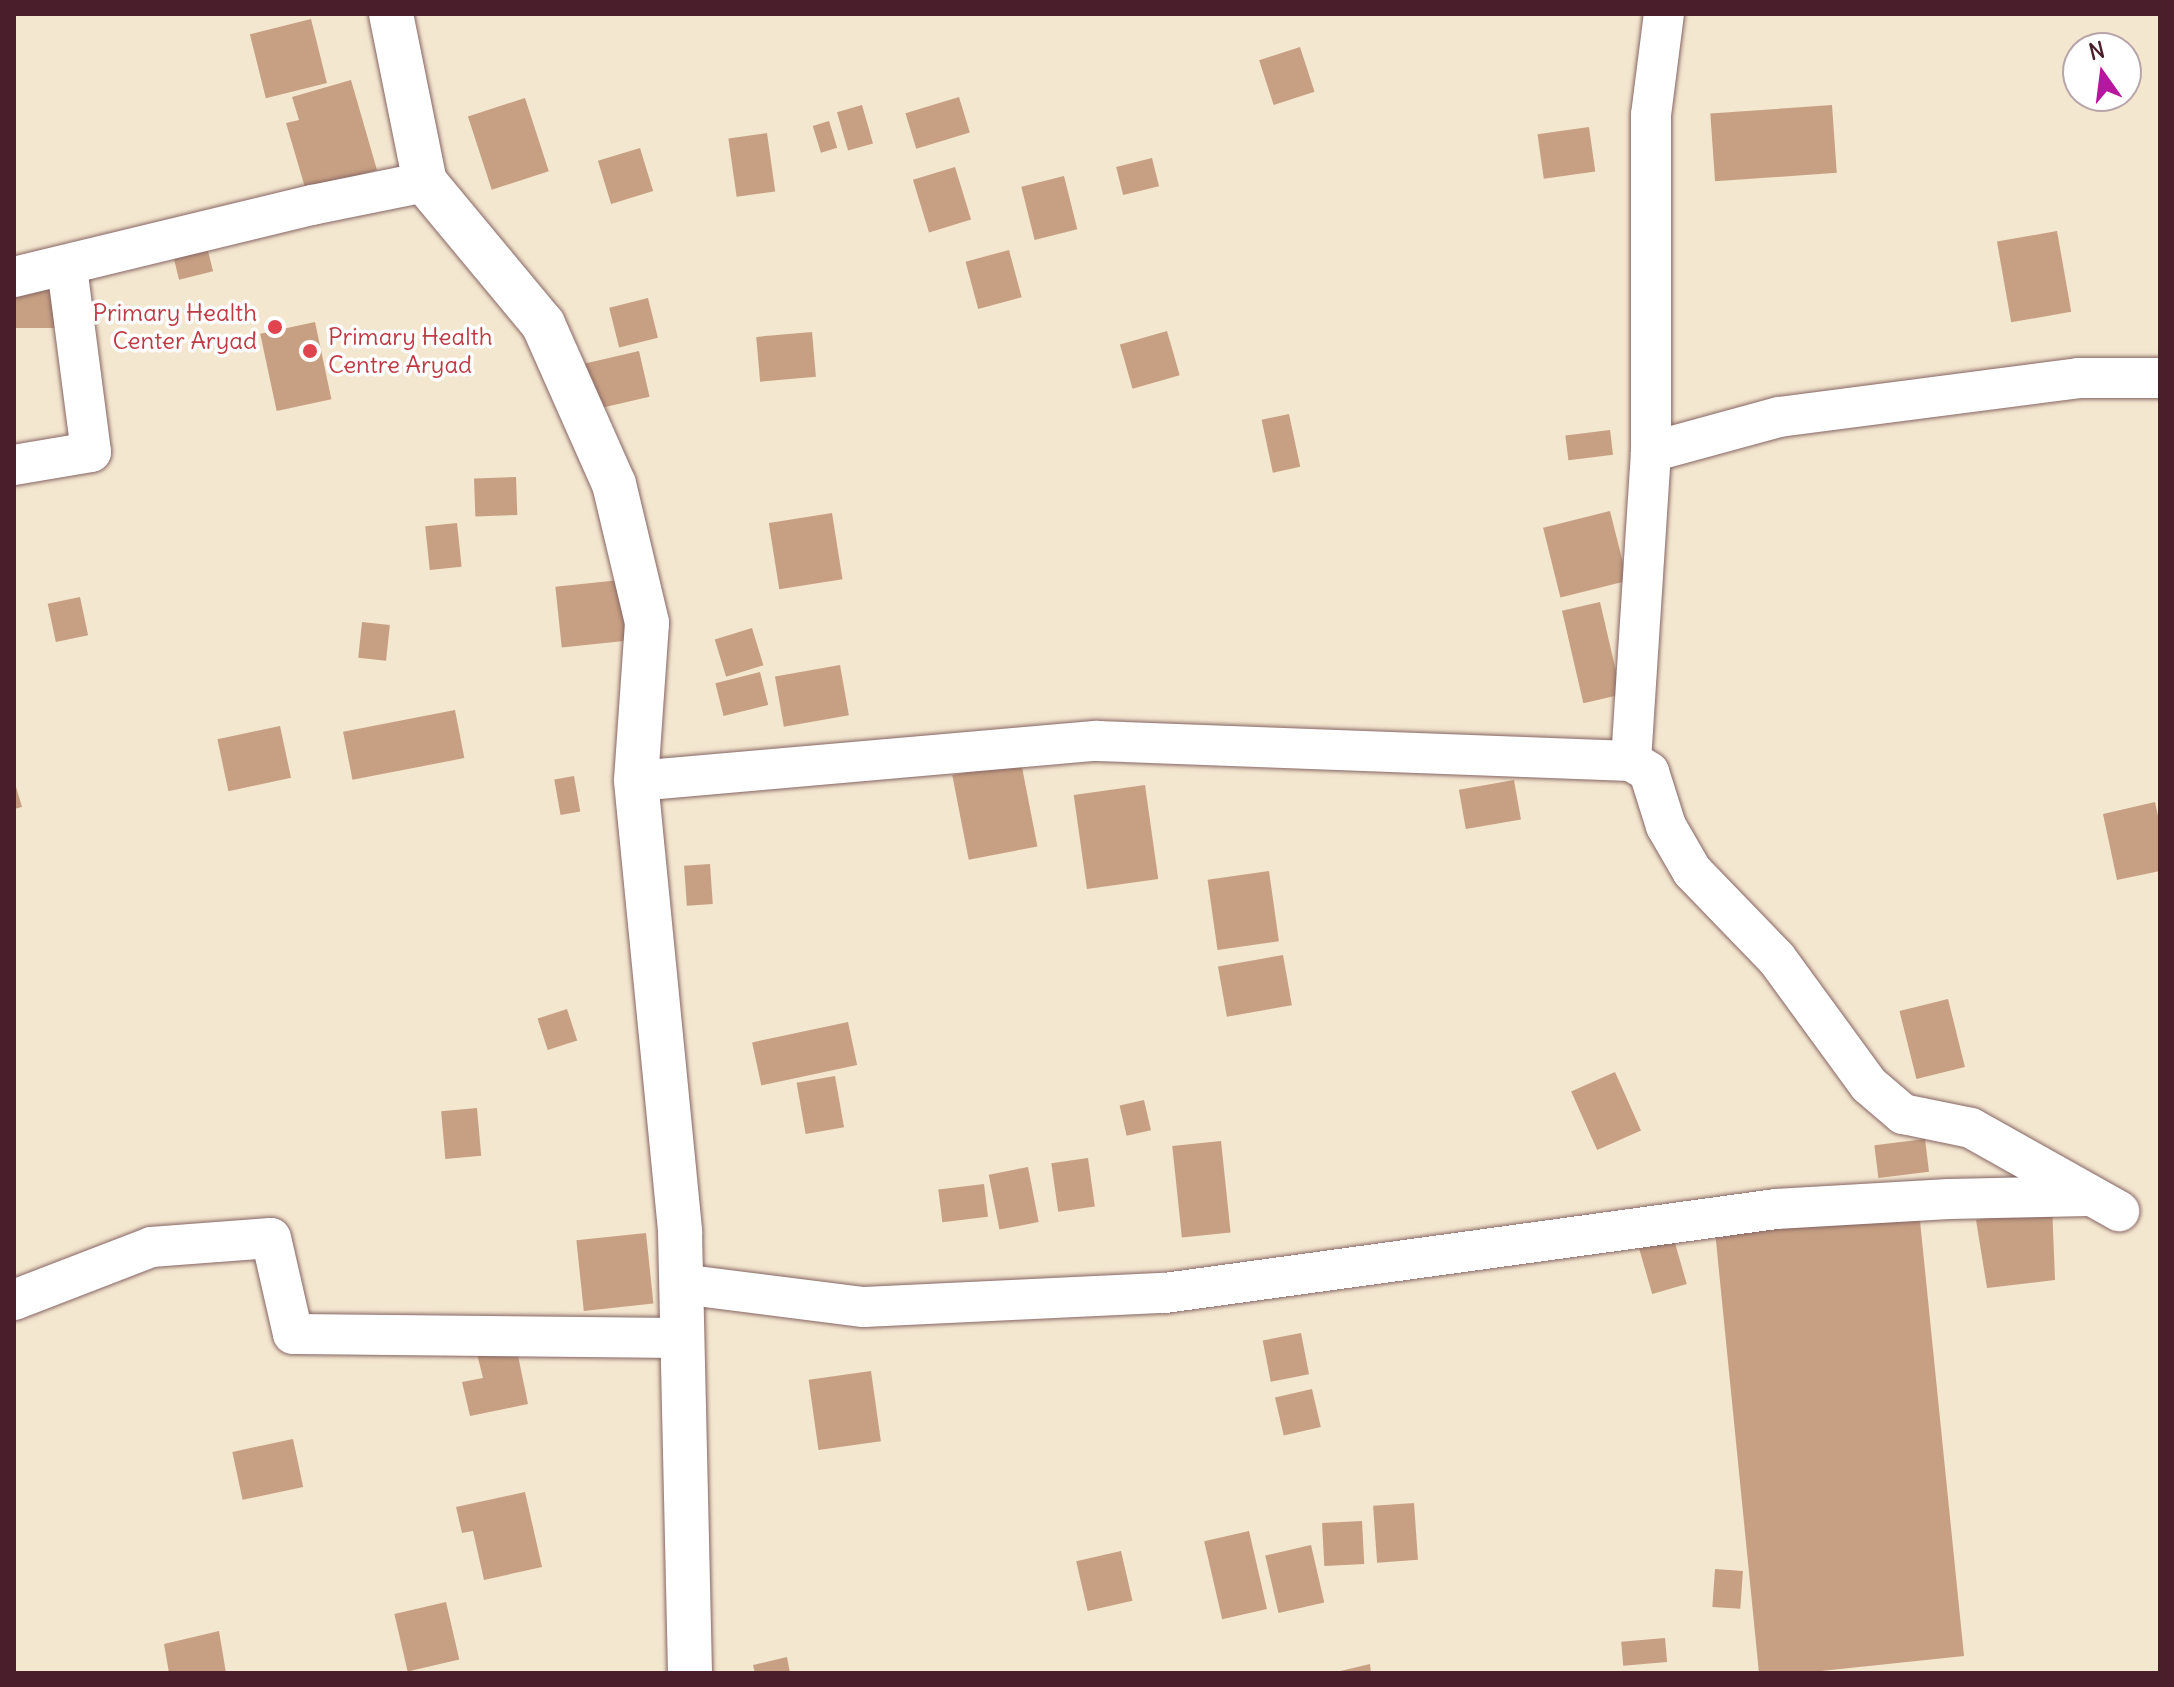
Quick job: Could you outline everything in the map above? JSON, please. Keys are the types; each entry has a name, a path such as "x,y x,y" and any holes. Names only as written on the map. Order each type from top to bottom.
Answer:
{"main road":[{"path":"391,14 425,182 543,324 614,484 647,623 636,781 680,1232 690,1673"}],"street":[{"path":"1631,761 1651,452 1651,115 1664,14"},
{"path":"14,277 312,205 425,182"},
{"path":"14,465 91,452 67,266"},
{"path":"1651,452 1779,417 2078,378 2160,378"},
{"path":"636,781 1097,741 1631,761 1649,772 1666,826 1692,871 1777,959 1869,1085 1903,1114 1971,1128 2106,1204 1949,1199 1776,1209 1165,1293 864,1307 681,1284"},
{"path":"14,1300 151,1247 271,1238 293,1334 682,1338"}],"building":[{"path":"311,19 327,83 266,98 250,34"},
{"path":"1300,47 1315,92 1274,105 1259,60"},
{"path":"351,80 377,170 306,191 286,123 299,120 292,97"},
{"path":"959,97 970,132 916,149 905,113"},
{"path":"525,98 549,171 492,190 468,117"},
{"path":"862,105 873,143 848,151 837,112"},
{"path":"1832,105 1837,173 1715,181 1710,114"},
{"path":"829,121 837,148 821,153 813,126"},
{"path":"1589,127 1595,172 1544,179 1538,134"},
{"path":"767,133 775,191 737,197 728,138"},
{"path":"640,148 653,191 611,204 598,161"},
{"path":"1152,158 1159,186 1123,195 1116,167"},
{"path":"955,167 971,220 929,232 913,180"},
{"path":"1064,176 1077,229 1035,240 1021,187"},
{"path":"2057,231 2071,312 2011,322 1997,242"},
{"path":"207,247 213,271 179,280 173,255"},
{"path":"1009,250 1022,297 978,309 966,262"},
{"path":"14,280 65,280 65,328 14,328"},
{"path":"648,298 658,338 619,347 609,308"},
{"path":"315,322 331,399 277,411 260,334"},
{"path":"1167,331 1180,375 1133,389 1120,345"},
{"path":"812,332 816,377 760,382 756,337"},
{"path":"639,351 650,397 590,411 580,365"},
{"path":"1289,414 1300,467 1273,473 1262,420"},
{"path":"1610,430 1613,455 1568,460 1565,435"},
{"path":"516,477 517,515 475,516 474,478"},
{"path":"1610,511 1627,581 1560,598 1543,528"},
{"path":"832,513 842,579 779,589 769,523"},
{"path":"457,523 462,567 430,570 425,526"},
{"path":"620,580 626,641 562,647 555,587"},
{"path":"80,597 88,635 56,642 48,604"},
{"path":"1600,602 1621,695 1583,703 1562,611"},
{"path":"362,622 390,625 386,661 358,658"},
{"path":"752,628 763,665 726,677 715,639"},
{"path":"840,665 849,715 784,727 775,676"},
{"path":"760,672 768,705 724,716 715,683"},
{"path":"455,710 464,758 352,780 343,732"},
{"path":"280,726 291,778 228,791 217,739"},
{"path":"1021,762 1037,846 969,860 952,775"},
{"path":"574,776 580,811 561,815 554,779"},
{"path":"14,780 22,807 14,809"},
{"path":"1514,780 1521,819 1466,829 1459,790"},
{"path":"1145,785 1158,879 1087,889 1074,795"},
{"path":"2155,802 2160,825 2160,871 2117,880 2103,814"},
{"path":"710,864 713,904 687,906 684,866"},
{"path":"1269,871 1279,941 1217,950 1208,880"},
{"path":"1283,955 1292,1005 1227,1017 1218,966"},
{"path":"1948,999 1965,1067 1916,1079 1899,1011"},
{"path":"567,1009 577,1040 548,1050 538,1019"},
{"path":"848,1022 857,1065 761,1085 752,1042"},
{"path":"1615,1072 1641,1130 1597,1150 1571,1092"},
{"path":"835,1076 844,1127 806,1134 797,1083"},
{"path":"1144,1100 1151,1130 1127,1136 1120,1106"},
{"path":"477,1108 481,1156 445,1159 441,1111"},
{"path":"1925,1139 1929,1172 1878,1178 1874,1145"},
{"path":"1221,1141 1231,1232 1182,1238 1172,1146"},
{"path":"1088,1158 1095,1207 1058,1212 1051,1163"},
{"path":"1028,1167 1039,1222 999,1230 989,1175"},
{"path":"984,1184 988,1217 942,1222 938,1190"},
{"path":"2052,1204 2055,1280 1987,1288 1976,1220"},
{"path":"1919,1211 1964,1656 1802,1673 1759,1673 1715,1231"},
{"path":"646,1233 653,1304 584,1311 576,1240"},
{"path":"1673,1236 1687,1284 1652,1294 1638,1246"},
{"path":"1301,1333 1309,1374 1271,1382 1263,1340"},
{"path":"516,1346 528,1404 470,1416 462,1382 483,1378 477,1354"},
{"path":"871,1371 881,1441 818,1450 809,1380"},
{"path":"1312,1389 1321,1427 1284,1436 1275,1398"},
{"path":"293,1439 303,1487 243,1500 232,1452"},
{"path":"525,1492 542,1567 484,1580 473,1531 462,1533 456,1507"},
{"path":"1414,1503 1418,1560 1377,1563 1373,1506"},
{"path":"1362,1521 1364,1564 1324,1566 1322,1523"},
{"path":"1249,1531 1267,1609 1222,1619 1204,1541"},
{"path":"1311,1545 1324,1602 1278,1613 1265,1556"},
{"path":"1121,1551 1132,1601 1088,1611 1076,1561"},
{"path":"1715,1569 1743,1571 1740,1609 1712,1607"},
{"path":"446,1602 459,1659 408,1671 394,1614"},
{"path":"219,1631 226,1673 169,1673 164,1644"},
{"path":"1665,1638 1667,1662 1623,1666 1621,1642"},
{"path":"787,1657 790,1673 755,1673 753,1665"},
{"path":"1370,1664 1371,1673 1336,1672"}],"place":[{"name":"Primary Health Center Aryad","path":"275,327"},
{"name":"Primary Health Centre Aryad","path":"310,351"}]}
